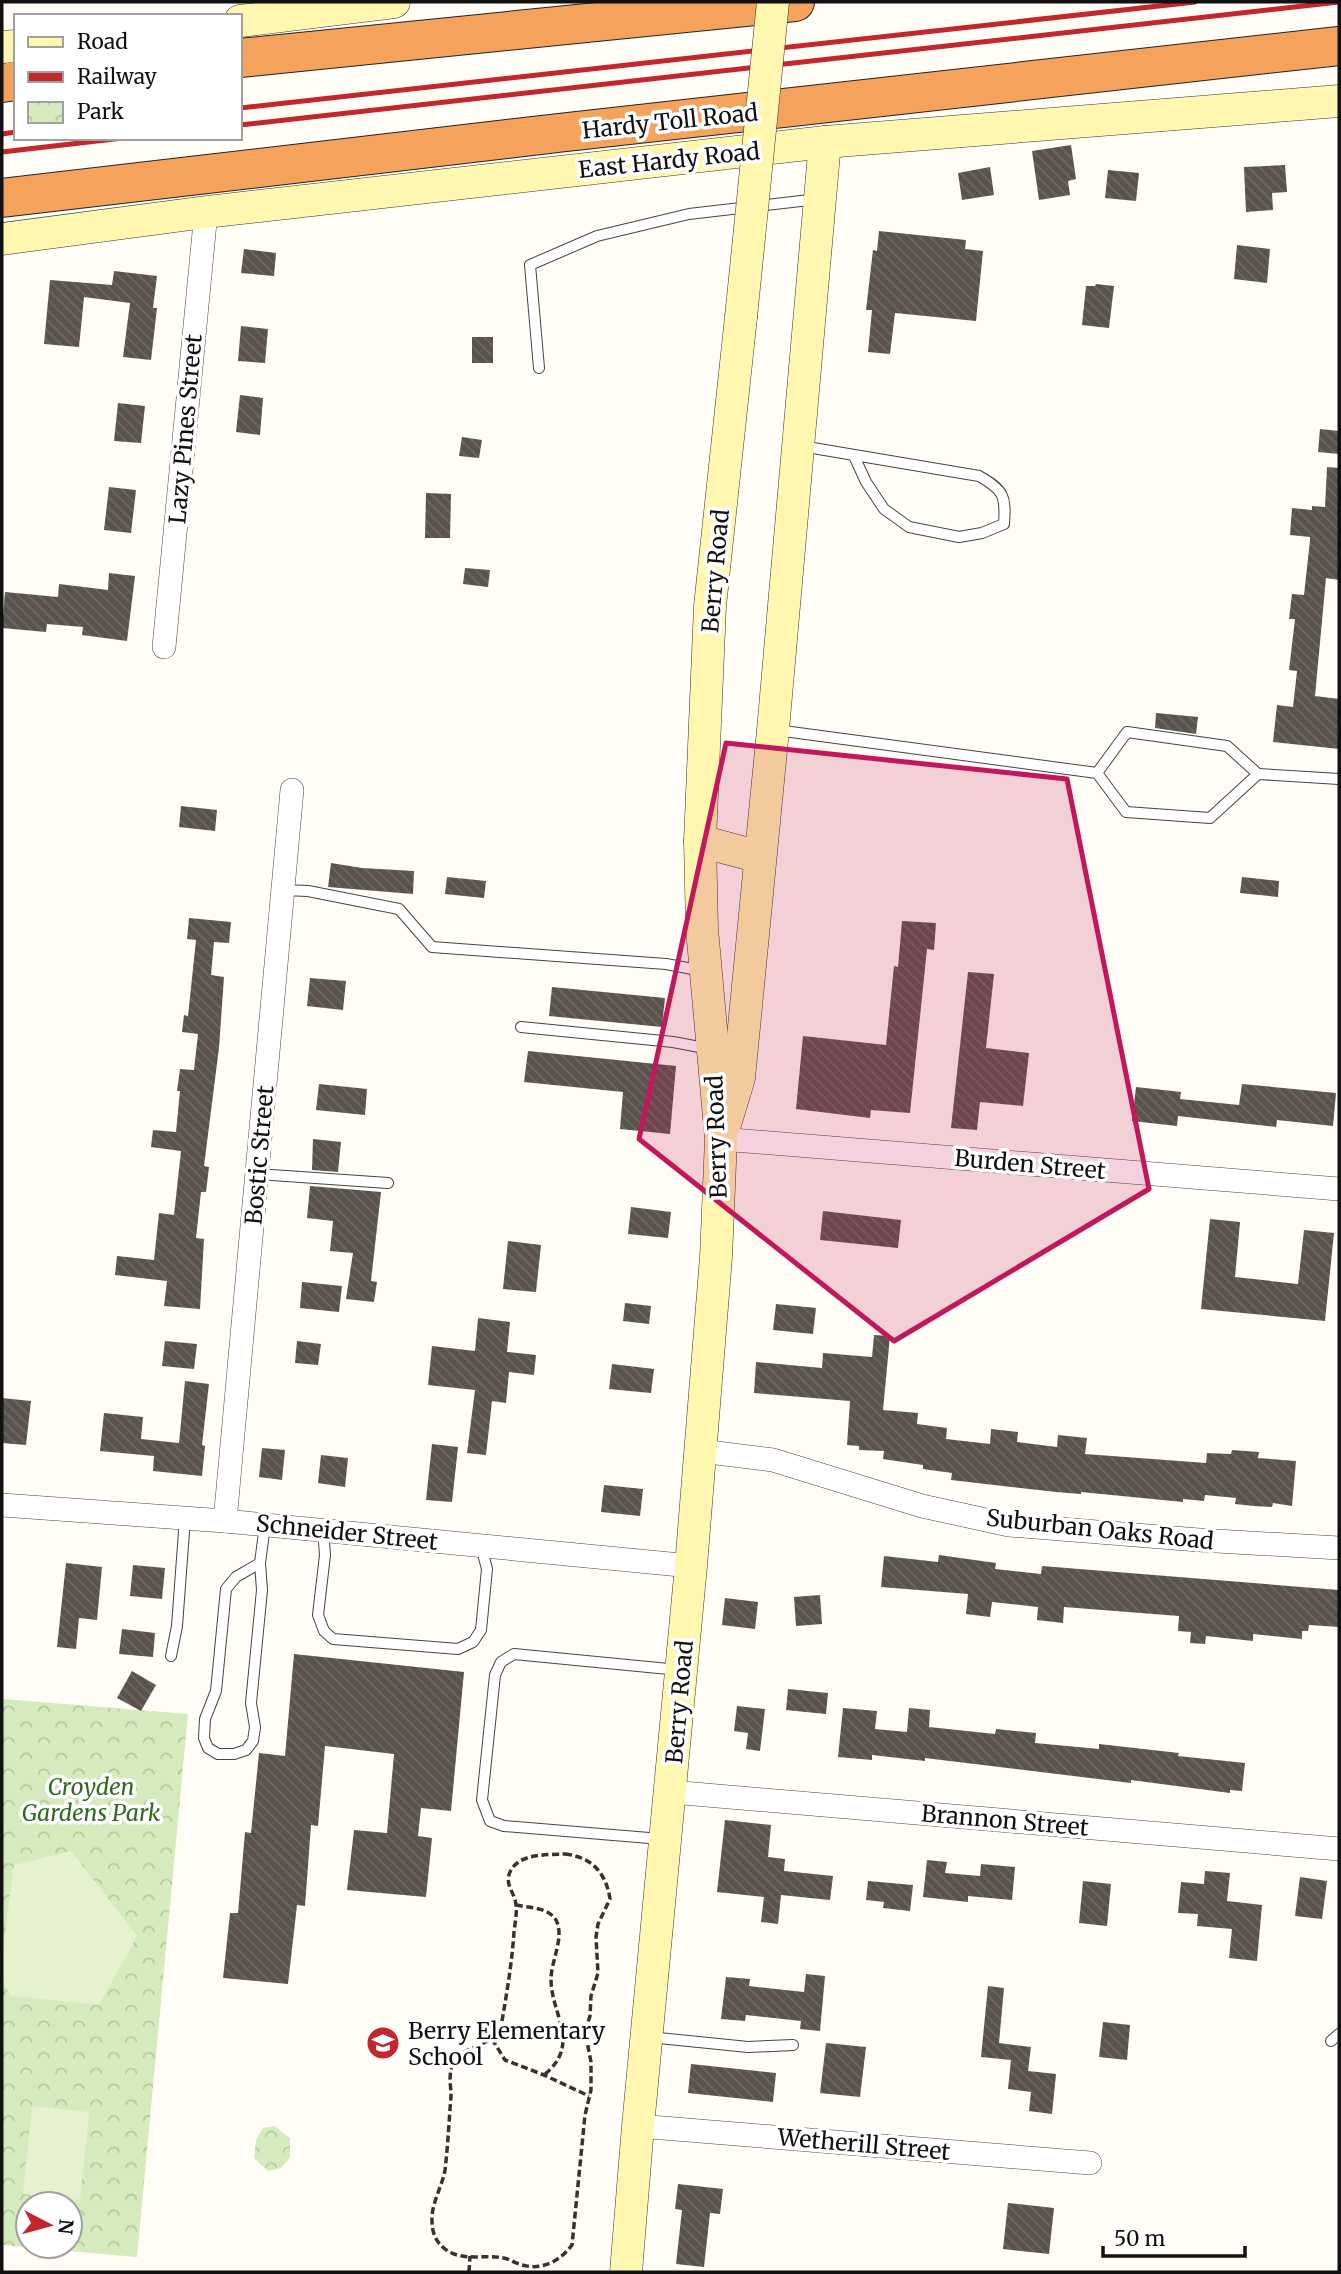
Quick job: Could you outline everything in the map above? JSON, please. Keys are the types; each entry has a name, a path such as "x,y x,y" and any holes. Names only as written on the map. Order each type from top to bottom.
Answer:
{"highway":[{"path":"242,58 795,2"},
{"name":"Hardy Toll Road","path":"2,198 558,133 1339,47"},
{"path":"1168,65 1339,59"}],"main road":[{"path":"242,21 301,7 394,2"},
{"name":"Berry Road","path":"626,2272 682,1670 716,1257 721,1139 702,929 700,841 710,606 772,2"},
{"name":"East Hardy Road","path":"2,239 206,212 825,142 1339,101"},
{"path":"721,1139 739,1078 825,142"},
{"path":"700,841 760,857"}],"street":[{"name":"Lazy Pines Street","path":"164,647 206,212"},
{"name":"Bostic Street","path":"225,1521 292,790"},
{"name":"Burden Street","path":"721,1139 1339,1189"},
{"name":"Suburban Oaks Road","path":"701,1451 773,1460 922,1506 1009,1525 1339,1548"},
{"name":"Schneider Street","path":"2,1505 265,1524 691,1566"},
{"name":"Brannon Street","path":"671,1792 1339,1849"},
{"name":"Wetherill Street","path":"638,2126 1090,2162"}],"lane":[{"path":"539,368 530,265 597,236 689,214 820,198"},
{"path":"798,446 979,476 998,487 1005,504 1004,524 982,533 959,537 909,527 884,509 866,482 854,456"},
{"path":"773,730 1097,774 1126,812 1210,818 1258,774"},
{"path":"1097,774 1127,732 1227,747 1258,774 1339,779"},
{"path":"283,890 308,891 399,909 432,947 666,964 705,971"},
{"path":"521,1027 673,1042 712,1049"},
{"path":"257,1174 388,1183"},
{"path":"171,1656 177,1626 186,1518"},
{"path":"260,1563 236,1577 226,1589 216,1691 205,1719 204,1738 208,1748 218,1754 246,1751 253,1741 255,1727 251,1703 262,1590 260,1563 265,1524"},
{"path":"323,1530 325,1555 318,1615 324,1632 333,1639 458,1649 473,1642 481,1630 487,1569 481,1546"},
{"path":"666,1839 504,1826 490,1821 482,1800 495,1675 501,1662 514,1654 682,1670"},
{"path":"647,2037 748,2047 793,2045"}],"path":[{"path":"574,1855 595,1866 608,1885 610,1899 597,1924 598,1973 590,1996 590,2016 585,2031 592,2062 572,2245 559,2260 538,2267 519,2265 507,2258 453,2254 438,2242 432,2229 431,2218 444,2174 453,2064 463,2052 492,2039 502,2026 516,1905 508,1878 515,1865 531,1857 574,1855"},
{"path":"516,1905 546,1911 554,1917 558,1927 551,1979 564,2035 561,2052 553,2067 544,2075"},
{"path":"492,2039 505,2060 589,2096"},
{"path":"469,2272 470,2256"}],"highlighted area":[{"path":"726,743 1067,779 1149,1189 894,1341 639,1139"}],"green space":[{"name":"Croyden Gardens Park","path":"3,1699 188,1714 137,2257 84,2252 84,2190 14,2190 14,2246 2,2245"},
{"path":"71,1851 137,1936 99,2005 11,1996 2,1980 2,1957 14,1865"},
{"path":"32,2106 89,2112 81,2190 23,2190"},
{"path":"274,2126 290,2138 290,2158 281,2168 268,2171 254,2158 256,2140 263,2128"}],"building":[{"path":"1071,145 1076,179 1068,181 1070,195 1039,200 1032,151"},
{"path":"1285,165 1287,192 1272,193 1273,210 1246,212 1244,167"},
{"path":"990,167 994,195 962,200 958,173"},
{"path":"1108,170 1139,173 1136,201 1105,198"},
{"path":"879,231 966,240 965,249 983,251 976,321 895,313 890,354 868,352 872,310 866,310 873,250 877,251"},
{"path":"1237,245 1270,249 1267,283 1234,279"},
{"path":"244,249 276,253 274,276 241,273"},
{"path":"114,271 157,276 153,308 157,308 151,360 123,357 130,303 84,297 79,347 44,344 50,280 112,285"},
{"path":"1086,286 1114,286 1109,328 1082,325"},
{"path":"241,326 268,329 265,363 238,361"},
{"path":"472,337 493,337 493,363 472,363"},
{"path":"240,395 263,398 260,435 236,432"},
{"path":"118,403 145,406 141,443 114,441"},
{"path":"1320,429 1339,431 1339,454 1318,452"},
{"path":"462,437 482,440 479,458 459,456"},
{"path":"1327,467 1339,468 1339,580 1326,578 1315,696 1339,699 1339,749 1273,742 1277,705 1293,707 1297,671 1289,670 1295,619 1289,619 1292,594 1304,595 1310,540 1310,537 1290,535 1292,508 1312,510 1312,506 1325,507"},
{"path":"109,487 136,490 131,533 104,530"},
{"path":"426,493 451,494 450,538 425,538"},
{"path":"465,568 490,570 488,587 463,584"},
{"path":"109,573 135,576 127,641 82,635 83,627 47,624 46,632 2,628 5,592 58,597 59,584 108,590"},
{"path":"1156,713 1198,717 1196,734 1155,728"},
{"path":"181,806 217,810 215,831 179,827"},
{"path":"331,863 414,871 413,894 328,887"},
{"path":"447,877 486,881 484,898 445,894"},
{"path":"1242,877 1279,881 1278,897 1240,893"},
{"path":"189,918 231,922 229,943 214,942 211,975 224,977 219,1048 204,1166 209,1167 206,1192 201,1192 196,1238 204,1239 200,1309 164,1306 167,1281 115,1275 117,1256 154,1260 159,1213 174,1215 181,1151 151,1147 153,1130 176,1132 180,1069 194,1070 198,1034 182,1032 184,1015 188,1016 196,940 187,939"},
{"path":"902,921 936,923 934,950 927,949 910,1113 871,1110 870,1118 796,1109 803,1036 886,1045 894,966 898,967"},
{"path":"968,972 994,974 986,1048 1029,1053 1023,1106 980,1102 977,1130 951,1128"},
{"path":"310,978 346,981 343,1010 307,1006"},
{"path":"552,987 665,998 662,1027 549,1016"},
{"path":"528,1051 676,1066 670,1134 620,1129 623,1092 524,1082"},
{"path":"319,1084 367,1089 365,1115 316,1110"},
{"path":"1242,1084 1336,1093 1333,1126 1277,1120 1276,1127 1178,1116 1177,1126 1132,1121 1136,1087 1181,1092 1180,1099 1239,1105"},
{"path":"313,1139 341,1142 338,1172 312,1170"},
{"path":"310,1186 381,1192 371,1281 377,1282 374,1302 346,1299 353,1253 330,1251 333,1221 307,1218"},
{"path":"631,1207 671,1212 668,1238 628,1234"},
{"path":"823,1211 901,1220 898,1248 820,1240"},
{"path":"1210,1219 1240,1222 1235,1277 1298,1284 1304,1230 1334,1233 1325,1321 1201,1309"},
{"path":"508,1241 541,1245 536,1292 503,1289"},
{"path":"302,1282 342,1286 339,1312 300,1308"},
{"path":"625,1303 651,1306 649,1324 623,1321"},
{"path":"776,1304 816,1308 813,1334 773,1330"},
{"path":"478,1318 510,1322 507,1352 536,1355 534,1375 509,1372 506,1403 492,1401 486,1455 467,1453 475,1390 428,1385 432,1346 475,1351"},
{"path":"874,1335 890,1336 883,1410 918,1413 917,1424 947,1428 946,1439 990,1444 991,1429 1018,1432 1017,1442 1057,1447 1058,1435 1087,1438 1085,1454 1206,1463 1207,1453 1231,1454 1232,1450 1259,1452 1258,1458 1296,1461 1292,1506 1273,1503 1272,1507 1235,1504 1236,1498 1205,1495 1204,1501 1183,1499 1183,1502 951,1480 952,1473 883,1459 884,1451 859,1450 859,1446 847,1445 850,1401 754,1393 756,1362 822,1368 823,1353 872,1357"},
{"path":"165,1341 197,1344 194,1369 162,1366"},
{"path":"297,1341 321,1344 318,1365 295,1363"},
{"path":"612,1364 654,1369 651,1393 609,1389"},
{"path":"185,1381 209,1384 202,1445 205,1446 202,1476 153,1471 154,1456 100,1451 104,1413 143,1417 141,1439 179,1443"},
{"path":"2,1398 31,1401 26,1445 2,1443"},
{"path":"432,1444 458,1447 452,1502 426,1500"},
{"path":"262,1448 285,1450 282,1480 259,1477"},
{"path":"321,1455 348,1458 345,1487 318,1483"},
{"path":"604,1485 643,1489 640,1516 601,1512"},
{"path":"939,1555 996,1563 995,1569 1041,1574 1042,1566 1339,1590 1339,1627 1309,1625 1308,1631 1302,1631 1302,1639 1253,1634 1253,1641 1206,1636 1205,1644 1190,1643 1191,1632 1178,1631 1179,1616 1064,1607 1063,1623 1037,1620 1038,1607 992,1602 990,1617 966,1614 968,1594 881,1587 884,1556 938,1562"},
{"path":"66,1563 102,1567 97,1620 79,1618 76,1649 57,1647"},
{"path":"133,1565 165,1568 162,1599 130,1596"},
{"path":"820,1595 822,1624 796,1626 794,1597"},
{"path":"725,1598 758,1602 755,1629 722,1625"},
{"path":"122,1629 155,1633 153,1657 119,1654"},
{"path":"294,1654 464,1672 451,1811 421,1808 418,1836 432,1838 426,1897 347,1890 354,1830 387,1833 394,1754 325,1746 318,1826 311,1825 305,1906 297,1905 288,1984 223,1978 230,1913 238,1913 245,1832 251,1833 259,1753 285,1756"},
{"path":"132,1671 156,1685 141,1711 117,1698"},
{"path":"788,1689 828,1693 826,1714 786,1710"},
{"path":"737,1706 765,1709 760,1751 746,1749 748,1733 734,1731"},
{"path":"843,1708 877,1711 875,1729 907,1732 909,1708 930,1710 929,1727 995,1734 996,1729 1036,1733 1035,1743 1099,1749 1099,1744 1245,1763 1242,1791 1230,1790 1230,1793 1131,1780 1131,1783 925,1758 925,1761 872,1755 872,1760 838,1757"},
{"path":"725,1820 771,1825 768,1857 785,1859 784,1871 833,1876 830,1900 781,1895 778,1924 761,1922 764,1897 717,1892"},
{"path":"927,1860 947,1862 945,1873 980,1876 981,1864 1015,1867 1012,1900 968,1896 968,1902 923,1897"},
{"path":"1205,1871 1230,1873 1227,1901 1262,1905 1257,1961 1229,1958 1232,1929 1197,1926 1198,1914 1178,1913 1181,1882 1204,1884"},
{"path":"1300,1877 1327,1881 1322,1919 1295,1916"},
{"path":"868,1881 913,1885 910,1911 883,1908 884,1902 866,1900"},
{"path":"1083,1881 1111,1884 1107,1926 1079,1923"},
{"path":"806,1974 825,1976 820,2031 800,2029 801,2021 746,2015 745,2021 721,2019 726,1977 750,1979 749,1986 804,1992"},
{"path":"988,1986 1004,1988 999,2043 1031,2047 1028,2071 1056,2074 1052,2114 1029,2111 1031,2092 1008,2089 1011,2060 981,2057"},
{"path":"1103,2022 1130,2025 1127,2060 1099,2057"},
{"path":"826,2043 866,2047 860,2097 820,2093"},
{"path":"691,2064 776,2073 773,2102 688,2093"},
{"path":"678,2184 723,2189 720,2214 710,2213 704,2267 676,2264 682,2210 675,2209"},
{"path":"1008,2203 1054,2208 1049,2254 1003,2249"}],"railway":[{"path":"242,108 1195,2"},
{"path":"242,125 1339,2"},
{"path":"2,134 14,132"},
{"path":"2,152 106,140"}],"place":[{"name":"Berry Elementary School","path":"383,2043"}]}
